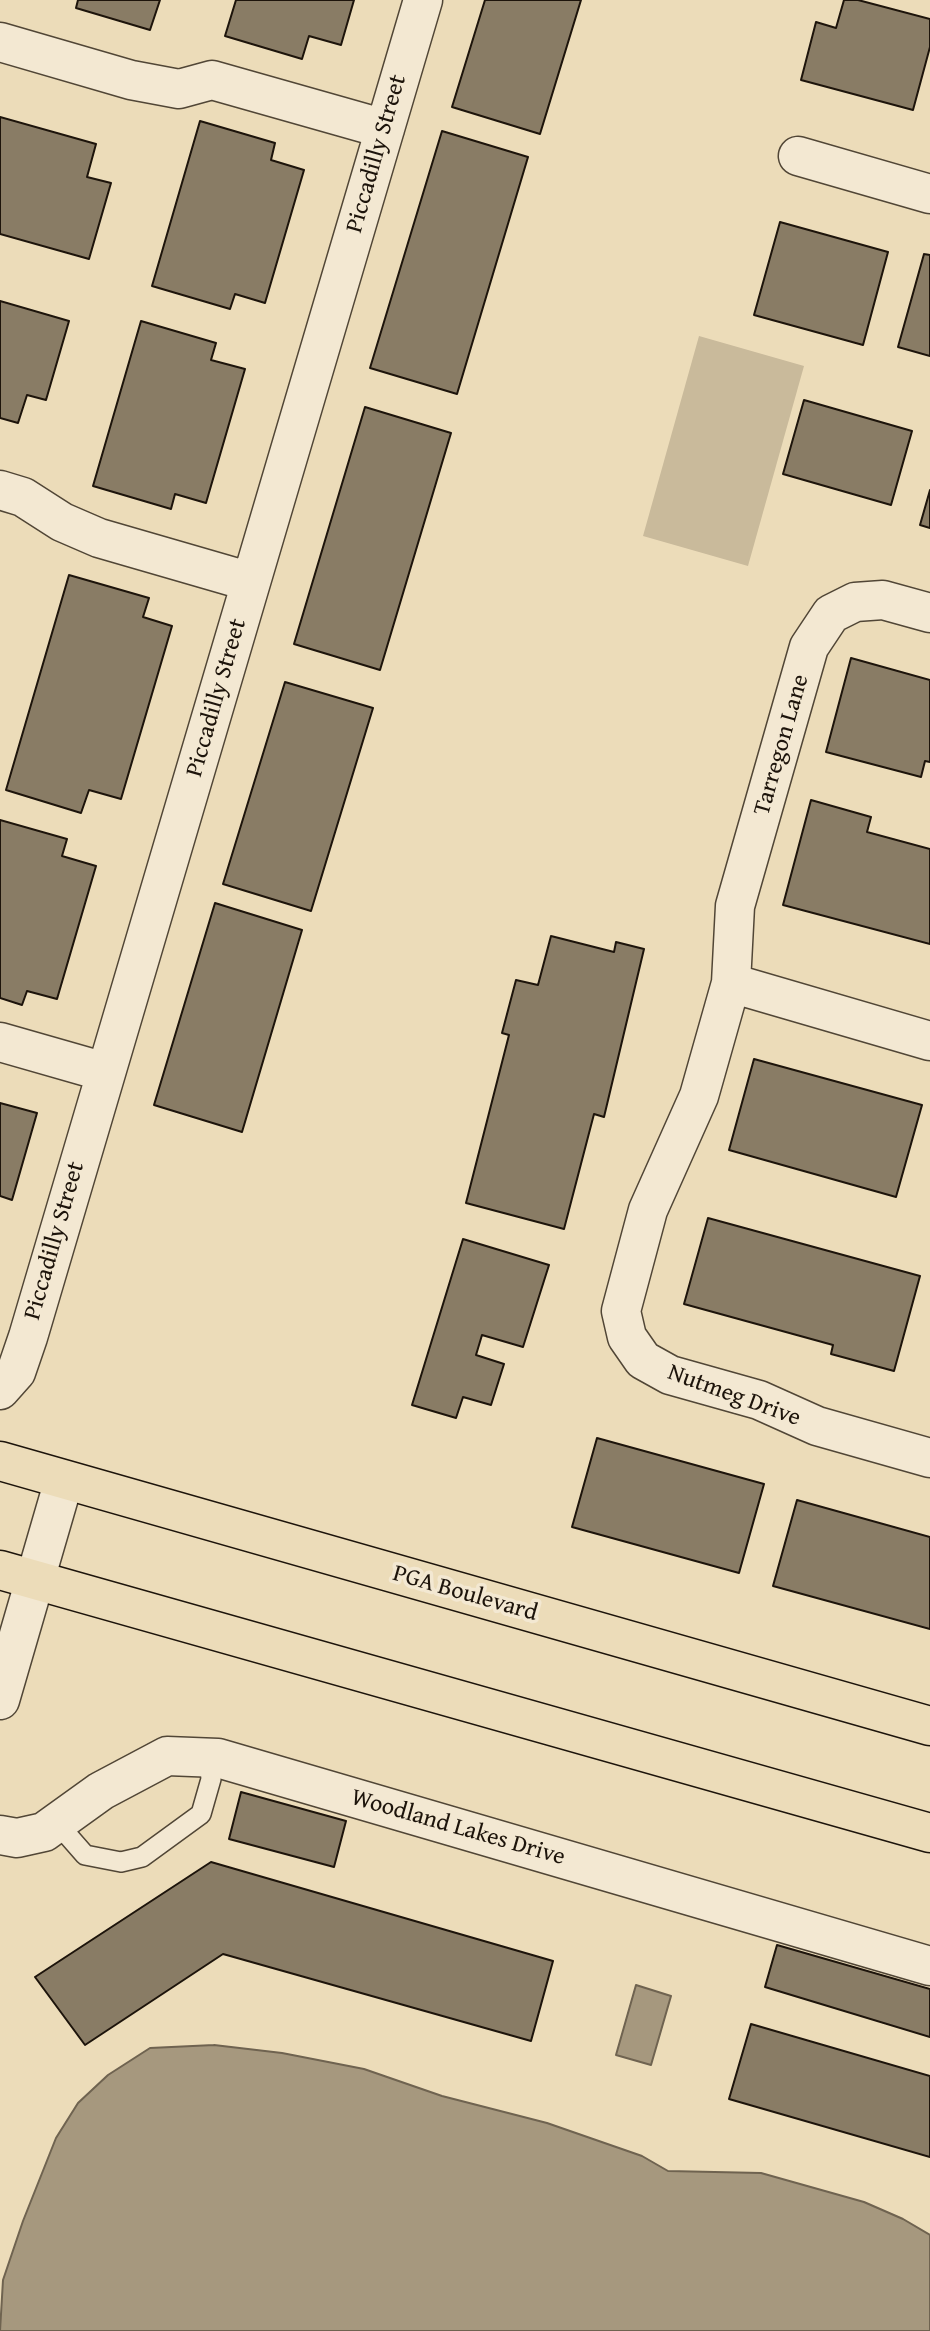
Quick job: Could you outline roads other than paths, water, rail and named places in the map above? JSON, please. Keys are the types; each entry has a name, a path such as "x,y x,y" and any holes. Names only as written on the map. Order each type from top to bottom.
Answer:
{"main road":[{"name":"PGA Boulevard","path":"0,1463 930,1726"},
{"path":"17,1575 930,1833"}],"street":[{"name":"Piccadilly Street","path":"0,1390 16,1372 423,0"},
{"path":"0,41 131,80 179,89 212,80 385,129"},
{"path":"799,156 930,194"},
{"path":"0,490 23,497 62,522 99,538 251,582"},
{"name":"Tarregon Lane","path":"731,983 735,906 809,647 831,614 855,602 883,600 930,613"},
{"path":"731,983 930,1041"},
{"name":"Nutmeg Drive","path":"731,983 699,1096 648,1210 621,1311 627,1337 643,1360 670,1375 759,1400 817,1426 930,1458"},
{"path":"0,1042 105,1072"},
{"path":"0,1700 17,1575 64,1480"},
{"name":"Woodland Lakes Drive","path":"0,1835 17,1838 44,1832 102,1791 167,1756 209,1757 930,1966"}],"lane":[{"path":"57,1823 85,1856 121,1862 142,1857 201,1814 211,1779 209,1757"}]}
